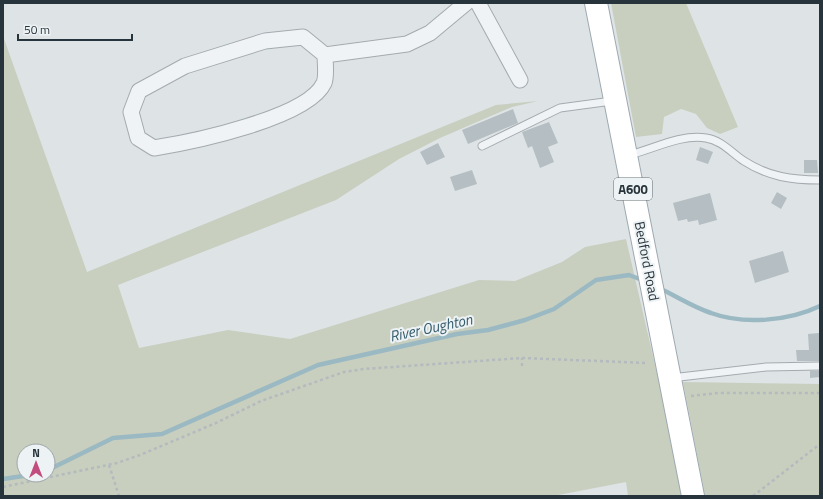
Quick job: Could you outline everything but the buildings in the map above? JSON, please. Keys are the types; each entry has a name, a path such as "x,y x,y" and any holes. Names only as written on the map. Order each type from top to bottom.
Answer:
{"main road":[{"name":"Bedford Road","path":"596,3 693,496"}],"street":[{"path":"325,55 324,82 309,100 261,123 189,143 154,148 138,138 131,112 139,91 185,66 265,41 302,37 325,55 407,44 430,33 466,3"},
{"path":"478,3 520,80"}],"lane":[{"path":"482,146 560,108 616,100"},
{"path":"627,156 687,138 707,138 723,145 744,161 767,173 796,180 820,180"},
{"path":"669,380 766,367 820,366"}],"path":[{"path":"522,358 522,366"},
{"path":"3,487 108,465 140,455 216,423 261,401 344,372 364,369 522,358 669,380 718,393 820,393"},
{"path":"753,496 820,444"},
{"path":"108,465 119,496"}],"green space":[{"path":"611,3 686,3 738,127 720,134 707,128 696,114 681,109 664,117 662,134 636,137"},
{"path":"3,36 87,272 496,105 538,101 512,107 440,138 399,159 336,200 118,285 139,348 228,330 290,339 479,280 515,281 562,262 585,247 626,239 658,378 661,380 683,496 628,496 626,482 553,496 3,496"},
{"path":"683,382 820,384 820,496 705,496"}],"waterway":[{"name":"River Oughton","path":"56,466 113,438 162,434 318,365 457,334 488,330 525,320 554,309 596,280 629,275 645,281"},
{"name":"River Oughton","path":"659,288 704,311 724,317 738,319 766,320 781,318 795,315 820,306"},
{"name":"River Oughton","path":"3,479 16,477"}]}
